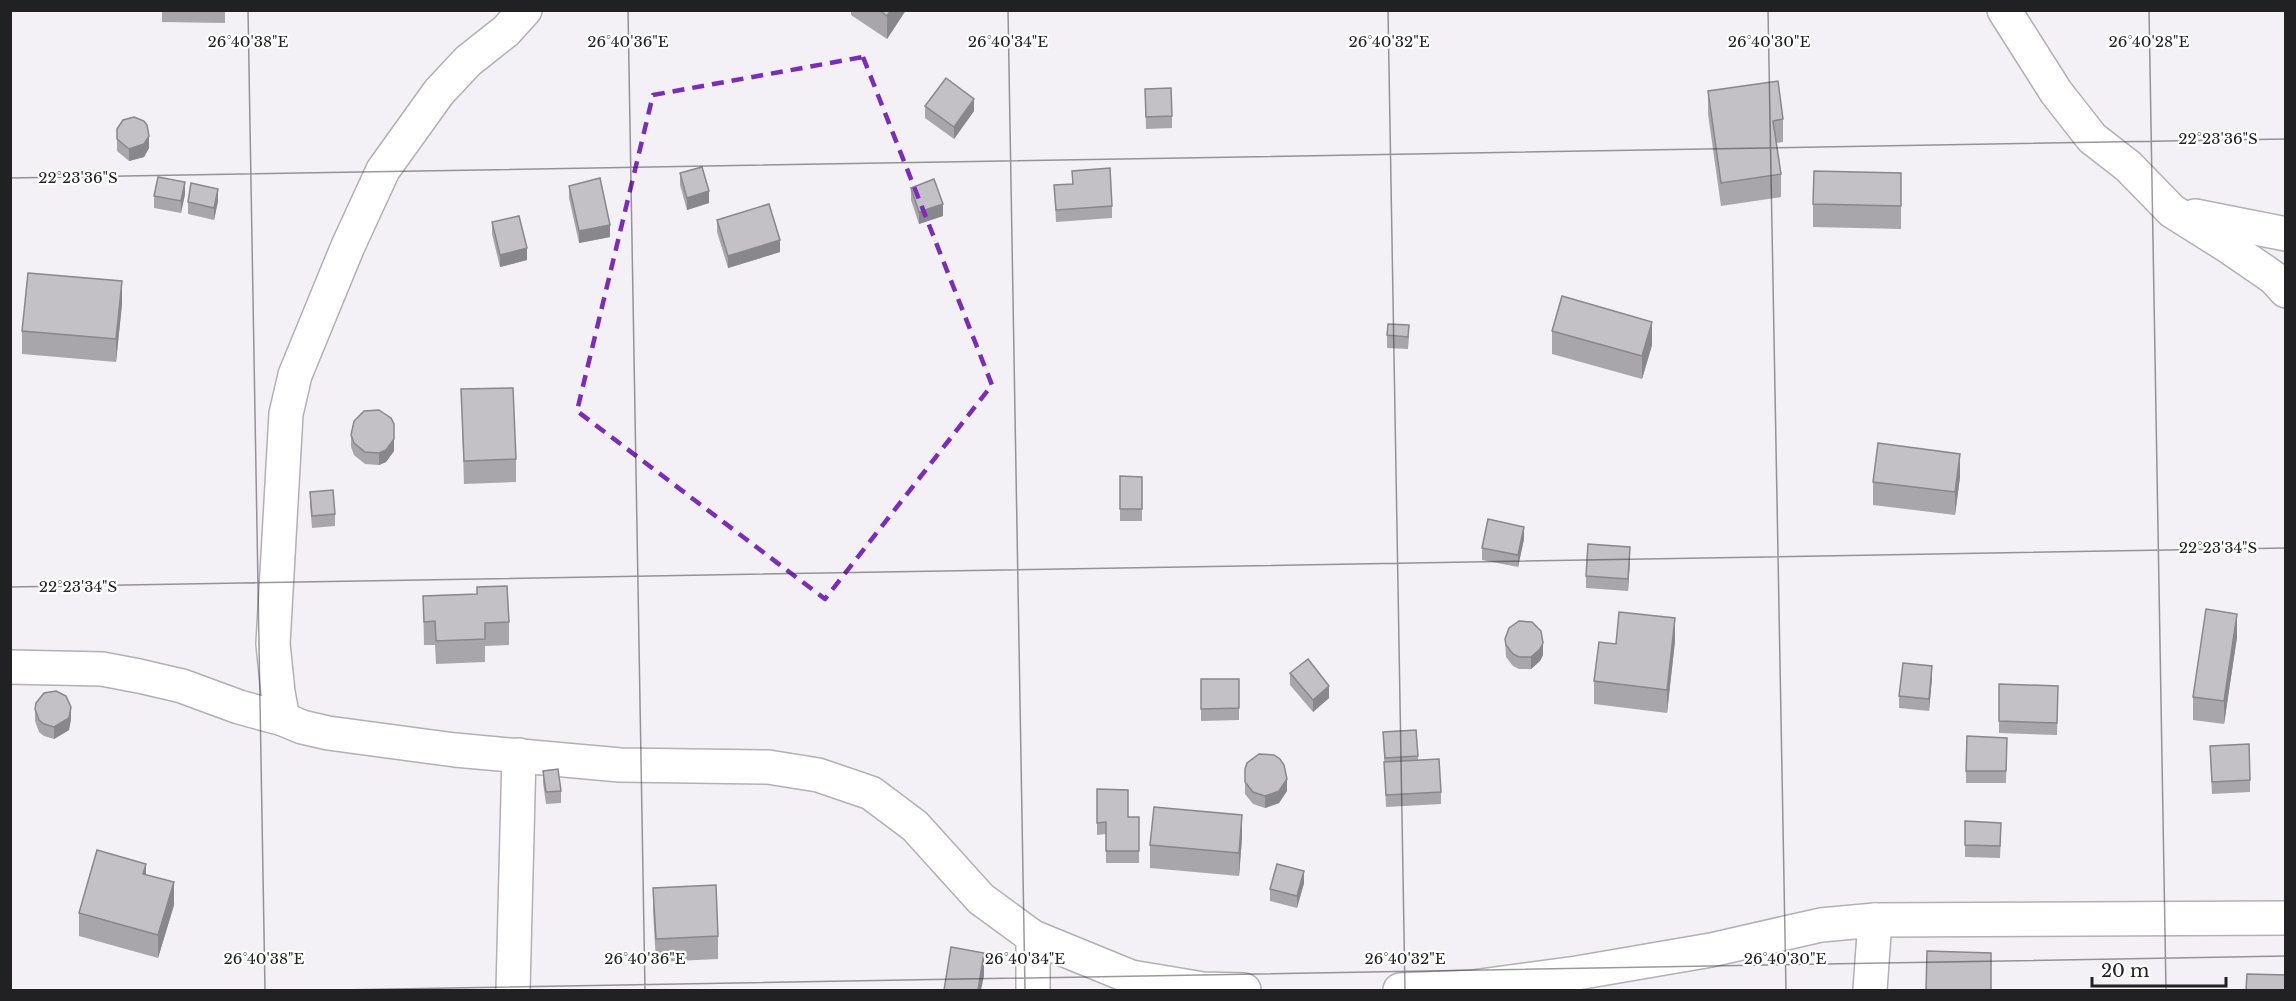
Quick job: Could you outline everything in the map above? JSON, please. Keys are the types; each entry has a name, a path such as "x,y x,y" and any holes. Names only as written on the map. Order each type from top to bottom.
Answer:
{"street":[{"path":"283,718 273,644 286,414 294,375 348,246 383,170 440,92 468,61 506,31 525,10"},
{"path":"2004,10 2056,92 2092,138 2128,166 2172,211 2226,244 2274,278 2286,291"},
{"path":"2172,211 2286,234"},
{"path":"10,667 102,669 182,686 239,707 328,733 455,750 620,765 768,767 818,775 871,793 915,826 981,899 1032,937 1131,977 1203,989 1244,990"},
{"path":"513,990 519,755"},
{"path":"1400,990 1473,987 1576,974 1711,951 1821,925 1875,920 2286,918"},
{"path":"1870,990 1875,920"},
{"path":"1032,937 1033,990"}],"highlighted area":[{"path":"863,57 992,385 825,599 577,411 653,95"}],"building":[{"path":"879,10 891,10 887,16"},
{"path":"946,78 974,99 954,127 925,106"},
{"path":"1778,81 1783,119 1773,121 1781,174 1721,183 1708,91"},
{"path":"1171,88 1172,116 1146,117 1145,89"},
{"path":"134,117 144,121 149,136 144,144 129,149 117,139 117,129 123,120"},
{"path":"702,167 709,191 687,198 680,173"},
{"path":"1110,168 1112,206 1056,210 1054,185 1073,184 1072,171"},
{"path":"1814,171 1901,173 1901,206 1813,204"},
{"path":"158,177 185,182 181,201 154,196"},
{"path":"600,178 610,225 579,231 569,186"},
{"path":"934,179 943,204 919,212 911,188"},
{"path":"191,183 218,189 214,208 188,202"},
{"path":"769,204 780,240 728,256 717,220"},
{"path":"519,216 527,248 500,255 492,222"},
{"path":"28,273 122,281 116,339 22,331"},
{"path":"1562,296 1652,322 1642,356 1552,331"},
{"path":"1388,324 1409,325 1408,337 1387,335"},
{"path":"513,388 516,459 464,461 461,389"},
{"path":"379,410 391,418 394,424 394,439 386,450 379,453 365,452 354,443 351,435 354,421 364,411"},
{"path":"1878,443 1960,454 1955,492 1873,482"},
{"path":"1120,476 1142,477 1142,509 1120,509"},
{"path":"333,490 335,514 312,516 310,492"},
{"path":"1488,519 1524,527 1518,555 1482,548"},
{"path":"1588,544 1630,547 1628,579 1586,576"},
{"path":"507,586 509,622 485,623 485,639 436,641 435,621 424,622 423,596 477,594 477,587"},
{"path":"2206,609 2237,614 2224,701 2193,697"},
{"path":"1619,612 1675,618 1667,690 1594,681 1599,642 1616,644"},
{"path":"1519,621 1532,622 1541,631 1543,643 1531,657 1519,657 1513,654 1506,645 1505,639 1509,628"},
{"path":"1308,659 1329,686 1313,700 1290,673"},
{"path":"1903,663 1932,666 1929,699 1899,696"},
{"path":"1201,679 1239,679 1239,708 1201,709"},
{"path":"1999,684 2058,686 2057,723 1999,721"},
{"path":"56,691 66,696 71,707 69,718 54,727 39,720 35,709 36,703 44,693"},
{"path":"1416,730 1418,756 1385,758 1383,732"},
{"path":"1967,736 2007,738 2006,771 1966,771"},
{"path":"2249,744 2250,780 2212,782 2210,746"},
{"path":"1259,754 1274,755 1280,759 1287,779 1279,791 1265,796 1253,792 1245,782 1247,763"},
{"path":"1439,759 1441,792 1386,795 1384,762"},
{"path":"558,769 561,791 546,792 543,771"},
{"path":"1097,789 1128,790 1128,817 1139,817 1139,851 1106,851 1106,822 1097,823"},
{"path":"1154,807 1242,815 1239,853 1150,845"},
{"path":"1965,821 2001,823 2000,846 1965,845"},
{"path":"97,850 146,864 143,874 174,882 158,935 79,913"},
{"path":"1277,864 1304,871 1297,896 1270,889"},
{"path":"716,885 718,936 656,939 653,888"},
{"path":"951,947 984,953 978,990 944,990"},
{"path":"1927,951 1991,953 1991,990 1926,990"},
{"path":"2247,974 2286,975 2286,990 2246,990"}]}
